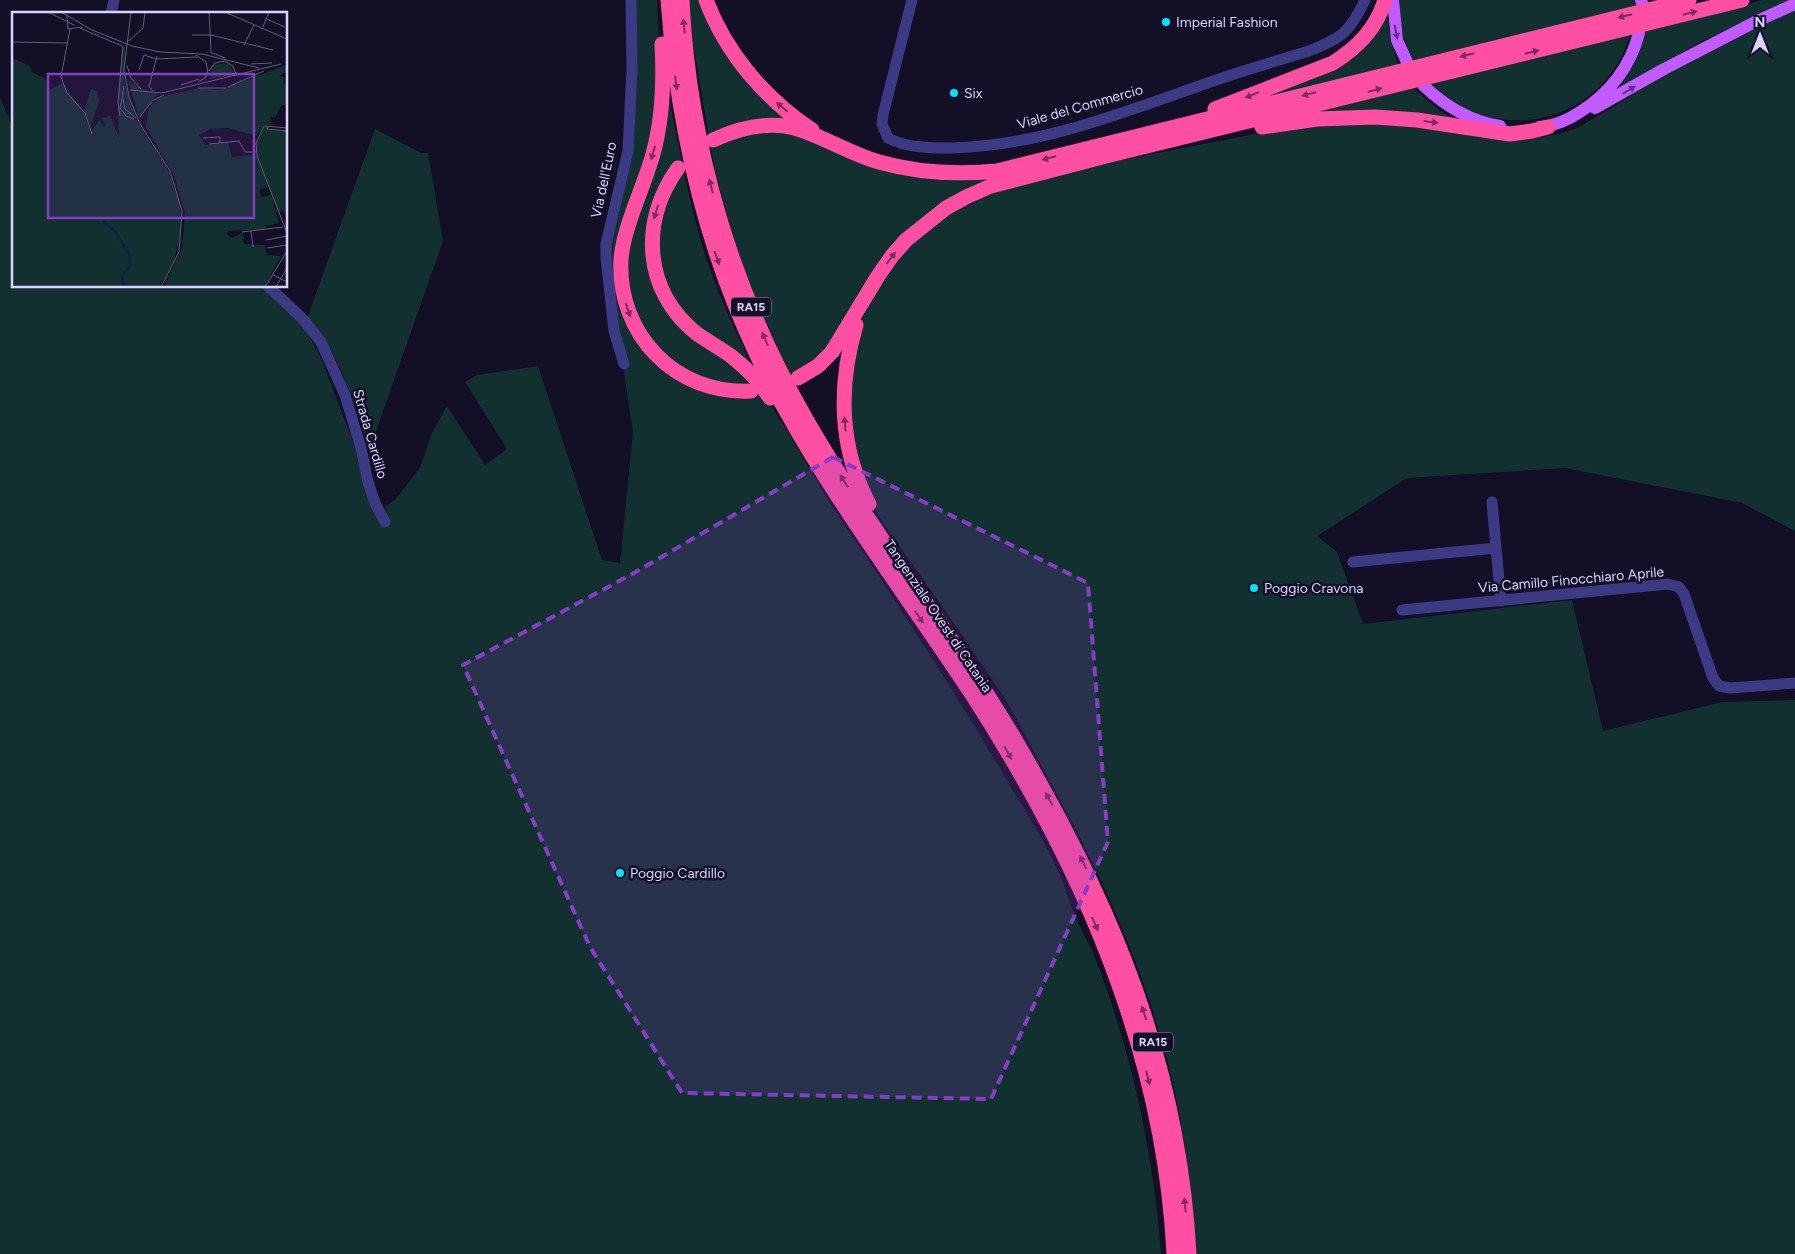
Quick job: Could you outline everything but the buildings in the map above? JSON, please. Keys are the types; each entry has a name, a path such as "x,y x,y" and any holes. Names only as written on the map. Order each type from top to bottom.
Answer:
{"highway":[{"path":"660,0 663,75 660,121 653,155 624,246 621,274 625,302 630,317 644,342 670,367 689,379 704,385 727,390 751,391"},
{"name":"Tangenziale Ovest di Catania","path":"668,0 677,88 690,162 713,246 734,304 759,360 799,435 825,478 1004,747 1060,848 1109,956 1140,1046 1167,1172 1174,1254"},
{"name":"Tangenziale Ovest di Catania","path":"682,0 688,72 703,154 724,233 748,301 772,355 806,420 840,475 954,644 1020,749 1073,842 1099,896 1122,951 1154,1043 1170,1110 1181,1175 1189,1254"},
{"path":"706,0 724,39 755,82 801,123 836,146"},
{"path":"1084,150 1120,137 1208,112 1333,63 1347,54 1368,34 1382,10 1385,0"},
{"path":"712,140 746,128 771,126 797,129 836,146 900,167 944,173 969,174 997,171 1689,0"},
{"path":"798,378 818,366 832,352 892,256 906,240 946,208 991,186 1742,0"},
{"path":"1106,156 1154,150 1267,126 1342,117 1417,120 1510,134 1548,127"},
{"path":"678,168 663,193 654,219 652,233 655,267 664,293 671,306 687,325 731,356 758,381 844,518 892,576"},
{"path":"864,299 846,366 844,409 847,446 863,493 872,511 896,547 910,580"}],"main road":[{"path":"1393,0 1397,40 1407,62"},
{"path":"1424,86 1448,106 1474,119 1502,126 1548,127 1599,107 1664,69 1755,22 1795,4"},
{"path":"1569,119 1594,102 1615,83 1630,59 1639,33"}],"street":[{"name":"Via dell'Euro","path":"624,364 614,331 606,244 628,151 632,68 631,0"},
{"name":"Viale del Commercio","path":"912,0 882,124 888,138 894,141 924,147 945,148 1000,144 1068,130 1310,50 1335,40 1350,28 1365,0"},
{"name":"Strada Cardillo","path":"270,288 303,319 321,342 345,395 361,448 368,482 375,503 385,522"},
{"path":"1492,502 1501,601"},
{"path":"1353,562 1496,548"},
{"name":"Via Camillo Finocchiaro Aprile","path":"1402,610 1668,584 1679,587 1684,594 1713,678 1719,686 1730,688 1795,683"}],"highlighted area":[{"path":"833,457 1088,583 1108,842 991,1099 682,1093 590,947 463,665 634,573"}],"green space":[{"path":"635,0 657,0 659,70 655,123 649,155 623,230 617,260 617,283 621,305 630,326 642,345 676,377 695,387 717,394 755,396 748,386 719,383 682,369 665,357 651,343 640,328 632,310 627,291 625,270 626,248 660,140 667,87 689,194 706,258 722,301 754,370 687,321 671,299 660,274 656,247 657,225 660,209 666,194 680,174 677,164 658,194 652,209 649,225 649,258 659,292 674,316 683,325 740,369 768,401 827,498 954,693 1048,850 1096,961 1122,1037 1132,1073 1147,1145 1158,1218 1161,1254 0,1254 0,97 12,126 12,288 263,288 304,327 321,358 354,444 370,505 387,513 385,506 395,500 420,468 432,433 447,406 485,465 507,449 465,382 477,375 538,366 602,560 620,563 633,432 623,366 628,365 615,318 617,306 609,262 610,249 632,156 637,71"},
{"path":"689,0 701,0 790,119 767,129 815,140 840,155 878,168 998,178 930,212 825,354 791,376 752,290 716,177 694,50"},
{"path":"1400,0 1635,0 1635,6 1415,62 1407,47 1403,32"},
{"path":"1763,0 1794,0 1702,41 1625,86 1622,84 1633,66 1646,30"},
{"path":"1795,9 1795,531 1742,503 1565,468 1407,478 1317,536 1337,552 1363,624 1572,600 1603,731 1722,702 1795,700 1795,1254 1196,1254 1187,1161 1178,1107 1156,1021 1126,937 1089,856 1007,701 875,511 865,488 847,420 855,339 865,312 877,288 908,247 950,213 1000,190 1101,164 1312,123 1332,122 1421,127 1501,139 1524,140 1559,134 1577,128 1674,69"},
{"path":"1387,12 1389,30 1398,65 1261,100 1256,97 1335,66"},
{"path":"1631,33 1617,64 1598,88 1574,106 1546,117 1517,120 1487,116 1458,104 1431,83"},
{"path":"1413,88 1440,111 1452,117 1449,121 1293,117"},
{"path":"375,129 421,153 428,153 443,241 369,451 345,379 332,351 308,316"}],"place":[{"name":"Imperial Fashion","path":"1166,22"},
{"name":"Six","path":"954,93"},
{"name":"Poggio Cravona","path":"1254,588"},
{"name":"Poggio Cardillo","path":"620,873"}]}
